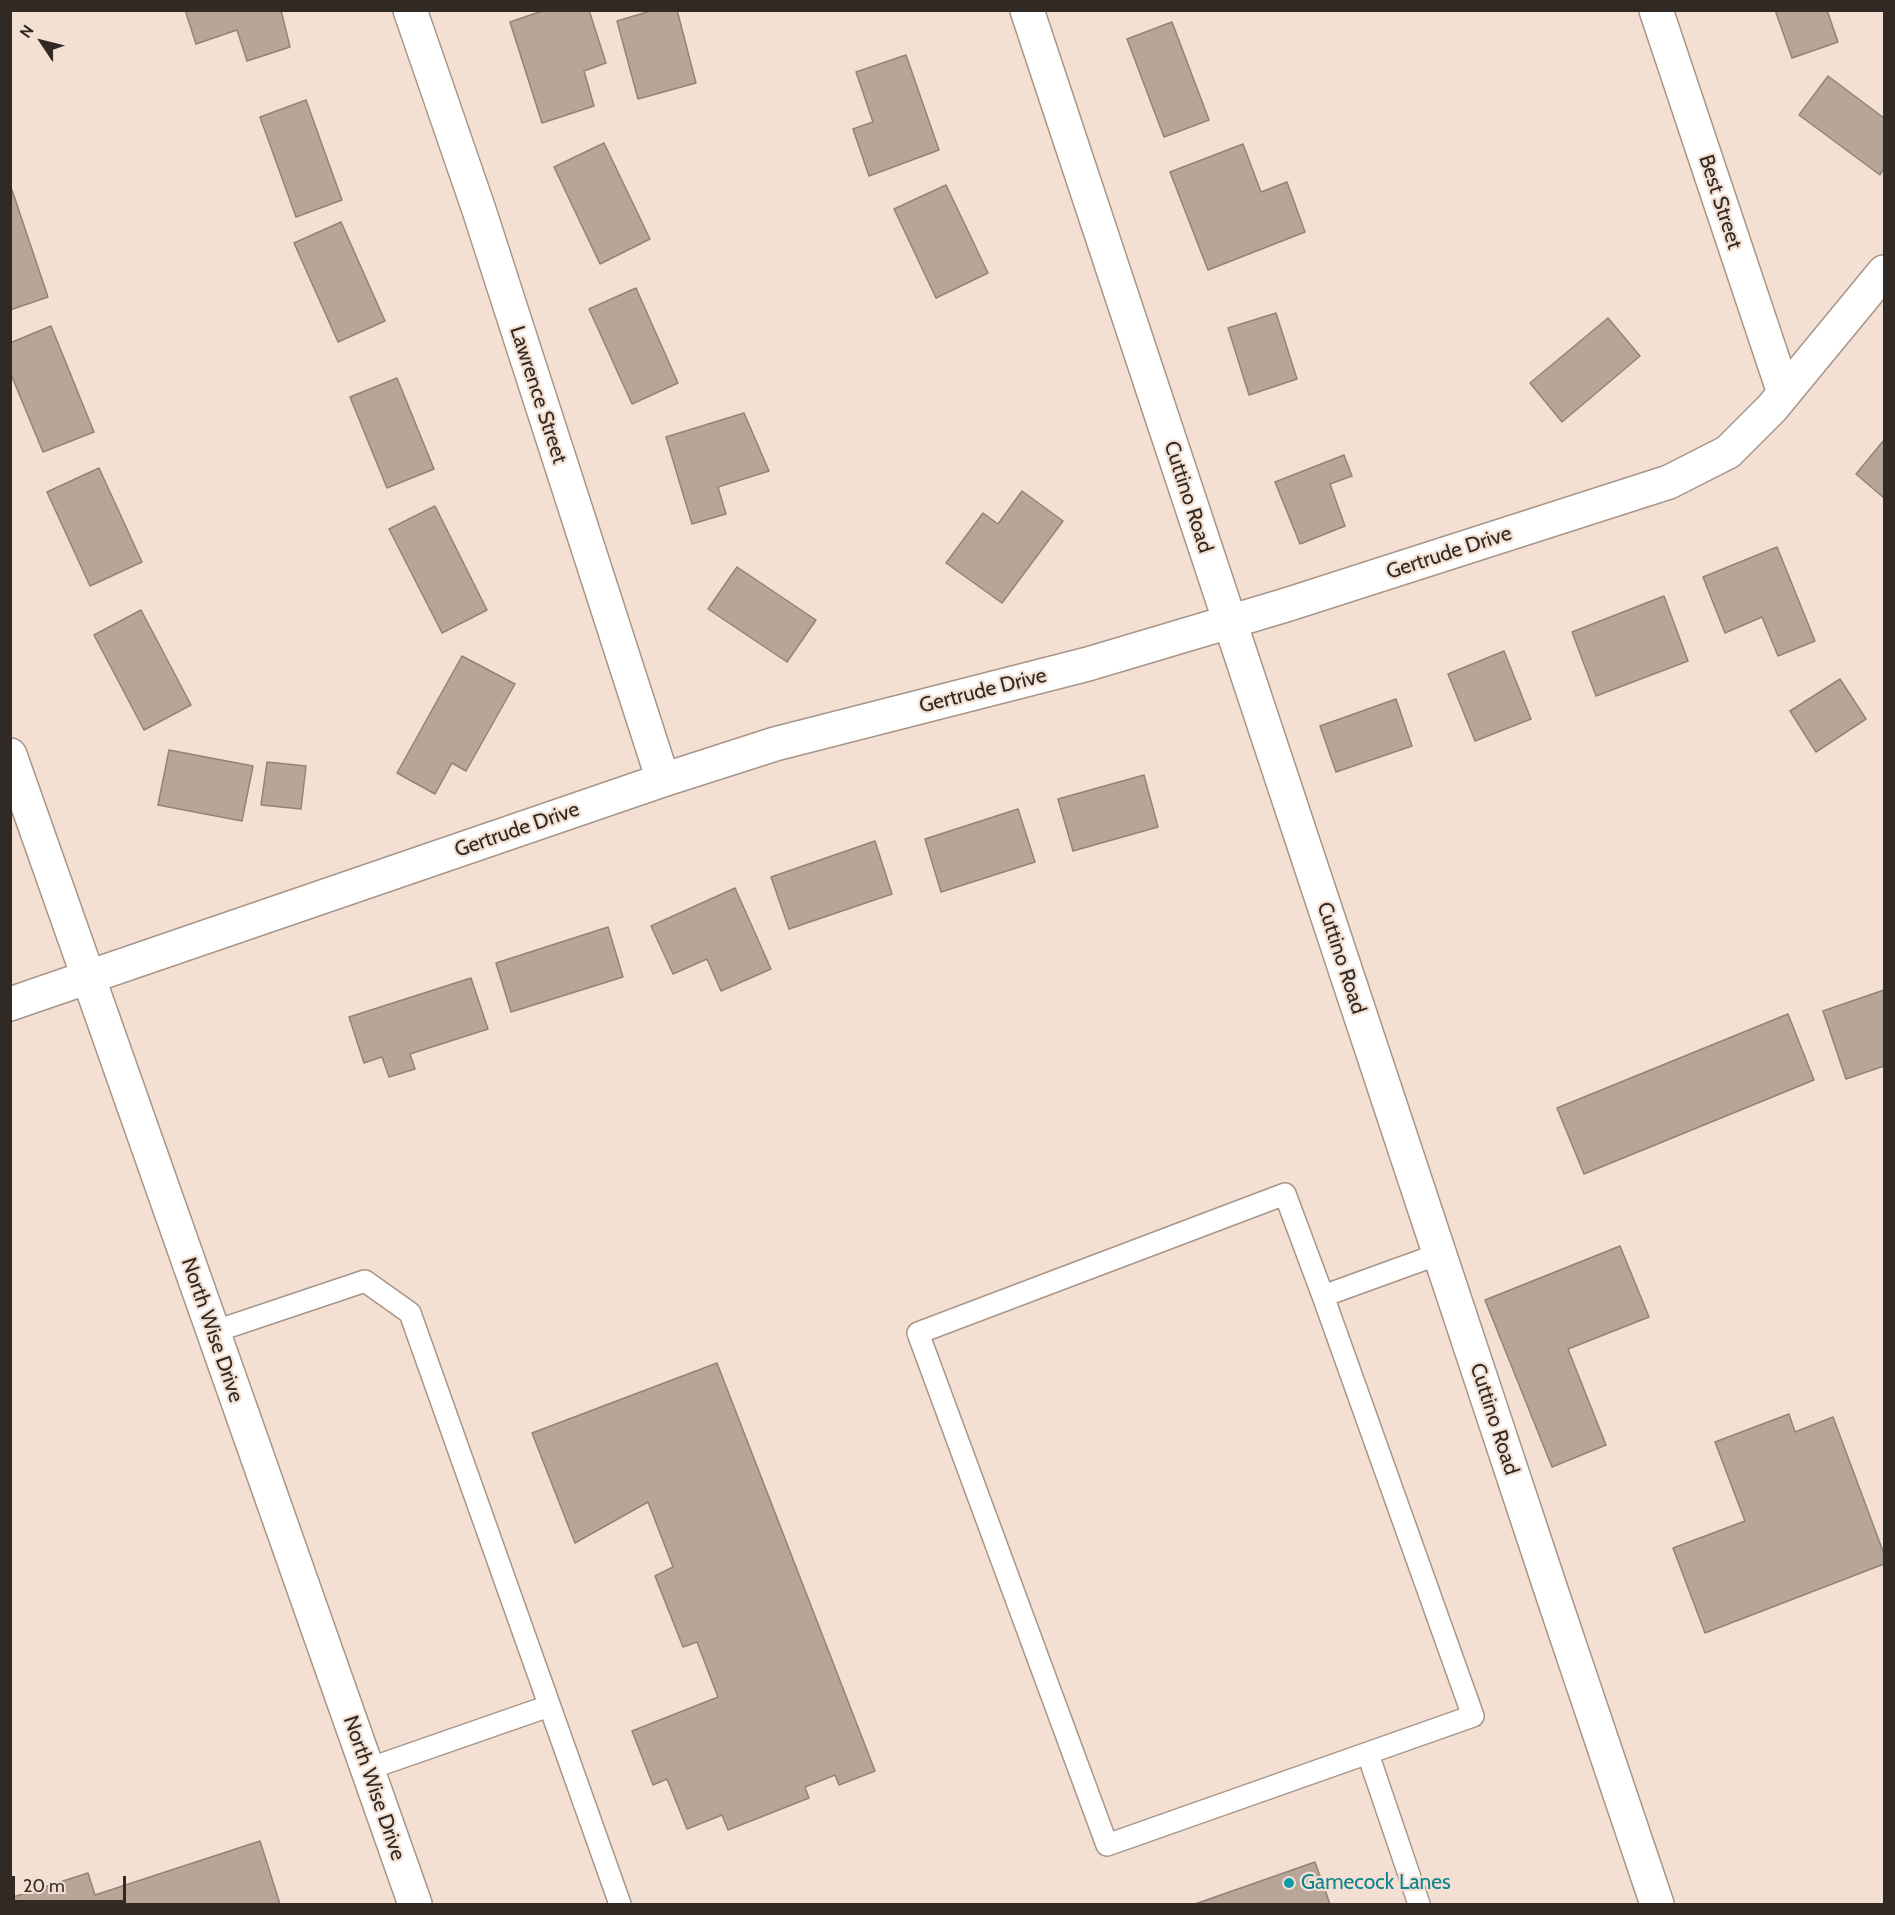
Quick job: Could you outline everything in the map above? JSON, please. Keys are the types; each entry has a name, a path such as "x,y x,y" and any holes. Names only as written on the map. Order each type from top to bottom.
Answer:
{"street":[{"name":"Lawrence Street","path":"410,10 479,210 663,780"},
{"name":"Cuttino Road","path":"1027,10 1658,1905"},
{"name":"Best Street","path":"1656,10 1784,393"},
{"name":"Gertrude Drive","path":"10,1004 663,780 775,744 1088,664 1286,605 1670,482 1728,452 1772,408 1884,272"},
{"name":"North Wise Drive","path":"10,755 415,1905"}],"lane":[{"path":"1285,1194 1473,1716 1368,1754 1107,1845 918,1333 1285,1194"},
{"path":"1323,1296 1440,1254"},
{"path":"213,1332 365,1281 410,1313 620,1905"},
{"path":"368,1769 549,1706"},
{"path":"1368,1754 1419,1905"}],"building":[{"path":"185,10 281,10 290,47 247,61 237,30 196,44"},
{"path":"545,10 589,10 606,63 584,71 594,106 542,123 510,22"},
{"path":"654,10 677,10 696,83 638,99 617,21"},
{"path":"1775,10 1827,10 1838,42 1792,58"},
{"path":"1172,22 1209,120 1164,137 1127,39"},
{"path":"906,55 939,150 869,176 853,129 873,122 856,72"},
{"path":"1828,76 1884,118 1884,168 1880,175 1799,115"},
{"path":"306,100 342,200 296,217 260,117"},
{"path":"604,143 650,239 600,264 554,167"},
{"path":"1243,144 1261,192 1287,182 1305,232 1208,270 1170,172"},
{"path":"946,185 988,273 936,298 894,209"},
{"path":"12,190 48,297 10,310 10,191"},
{"path":"341,222 385,321 338,342 294,243"},
{"path":"636,288 678,383 632,404 589,309"},
{"path":"1276,313 1297,379 1249,395 1228,328"},
{"path":"1608,318 1640,356 1562,422 1530,383"},
{"path":"51,326 94,432 43,452 10,372 10,343"},
{"path":"397,378 434,469 387,488 350,397"},
{"path":"744,413 769,471 718,487 726,514 692,524 666,437"},
{"path":"1884,440 1884,498 1856,474"},
{"path":"1344,455 1352,476 1330,484 1345,526 1300,544 1275,482"},
{"path":"99,468 142,562 90,586 47,492"},
{"path":"1022,491 1063,521 1002,603 946,563 983,513 998,524"},
{"path":"435,506 487,610 442,633 389,529"},
{"path":"1777,547 1815,641 1778,656 1762,617 1725,633 1703,577"},
{"path":"737,567 816,620 787,662 708,609"},
{"path":"1664,596 1688,661 1596,696 1572,632"},
{"path":"141,610 191,705 144,730 94,635"},
{"path":"1504,651 1531,719 1475,741 1448,674"},
{"path":"462,656 515,684 466,771 452,763 435,794 397,773"},
{"path":"1840,679 1866,719 1816,752 1790,711"},
{"path":"1396,699 1412,746 1336,772 1320,726"},
{"path":"169,750 253,766 242,821 158,805"},
{"path":"267,762 306,766 301,809 261,805"},
{"path":"1144,775 1158,827 1073,851 1058,799"},
{"path":"1018,809 1035,862 941,892 925,839"},
{"path":"875,841 892,894 789,929 771,877"},
{"path":"735,888 771,969 721,991 707,959 673,974 651,926"},
{"path":"608,927 623,977 511,1012 496,963"},
{"path":"471,978 488,1029 410,1054 415,1069 389,1077 382,1057 364,1063 349,1017"},
{"path":"1884,990 1884,1066 1846,1079 1823,1011"},
{"path":"1788,1014 1814,1080 1584,1174 1557,1108"},
{"path":"1620,1246 1649,1317 1568,1349 1606,1445 1552,1467 1485,1300"},
{"path":"717,1363 875,1771 839,1785 835,1775 805,1787 809,1798 728,1830 722,1815 687,1829 667,1779 653,1785 632,1731 718,1697 697,1642 683,1647 655,1576 673,1567 648,1502 575,1543 532,1433"},
{"path":"1789,1414 1795,1432 1833,1417 1884,1554 1884,1564 1705,1633 1673,1548 1745,1521 1715,1442"},
{"path":"260,1841 280,1904 10,1904 10,1898 88,1873 95,1895"},
{"name":"Gamecock Lanes","path":"1315,1862 1330,1904 1195,1904"}],"place":[{"name":"Gamecock Lanes","path":"1289,1883"}]}
